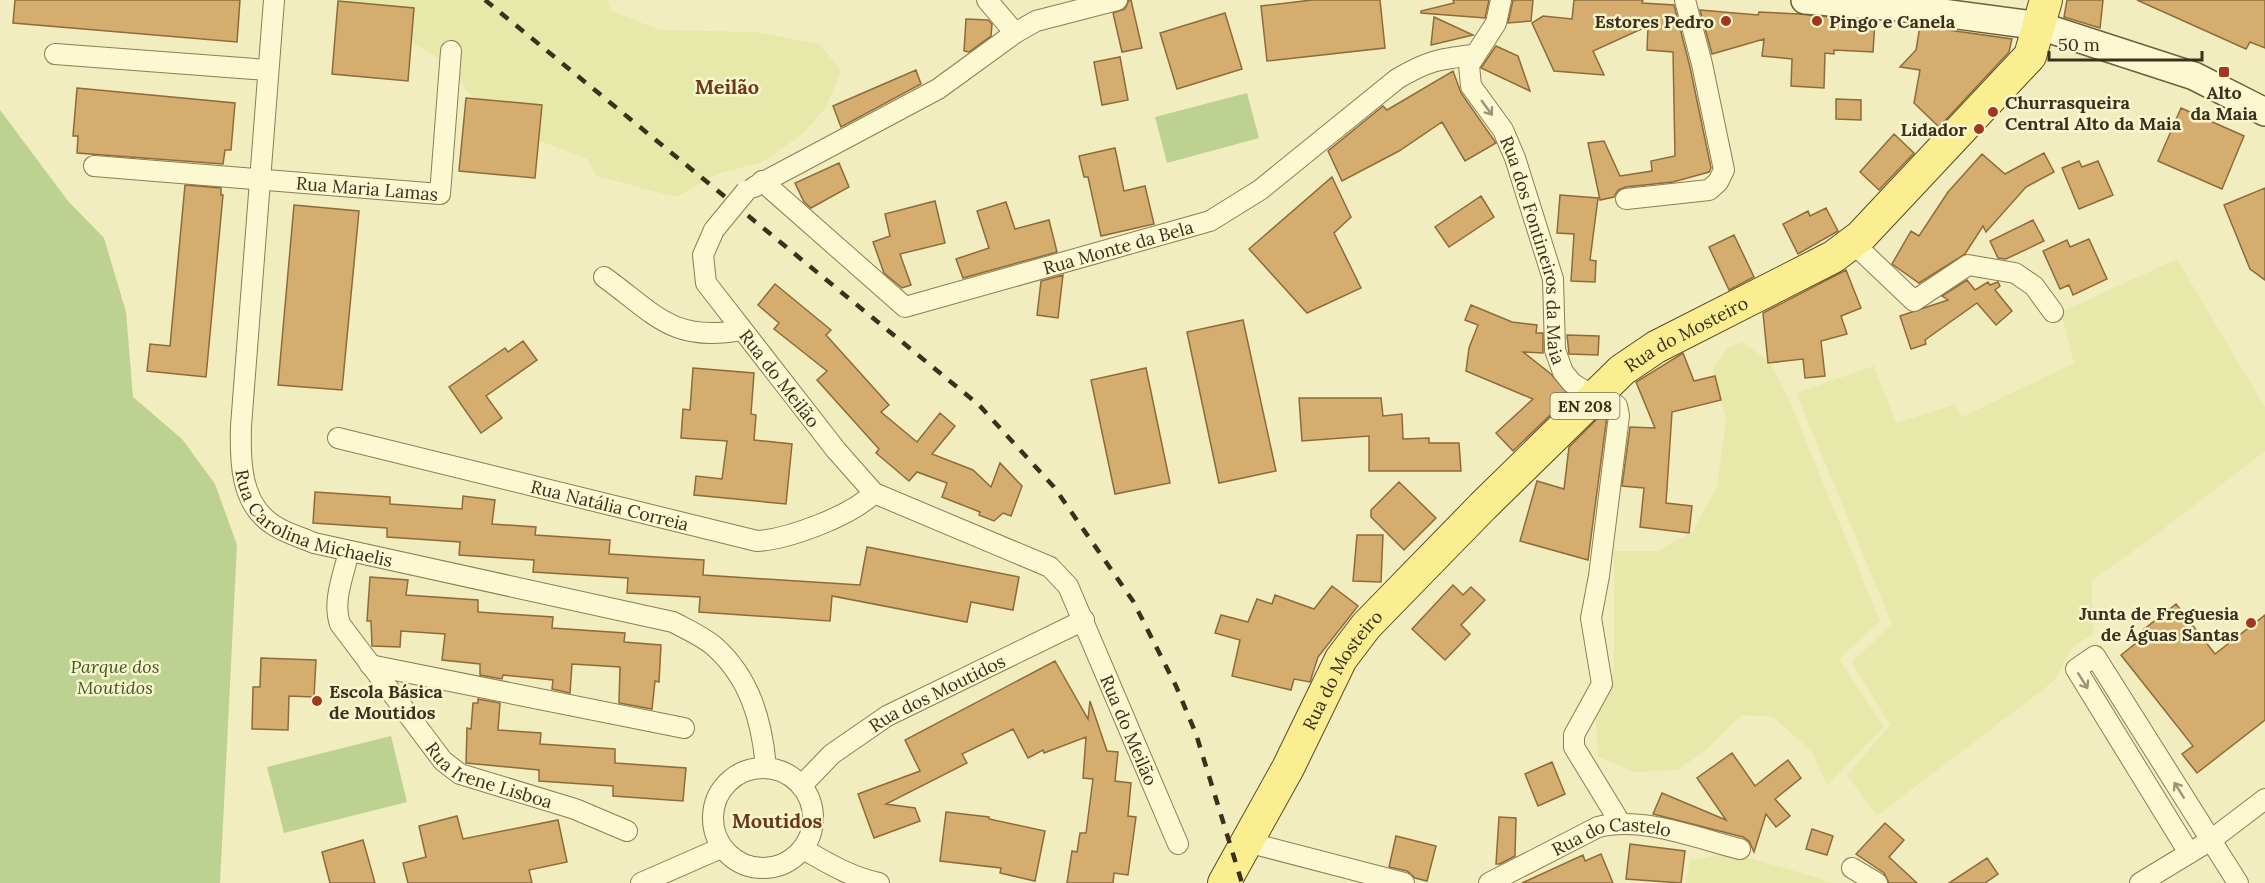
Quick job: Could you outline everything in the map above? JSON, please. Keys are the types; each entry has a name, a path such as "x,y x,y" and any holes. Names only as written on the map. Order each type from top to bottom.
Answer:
{"main road":[{"path":"1805,0 1898,7 2043,13 2194,76 2265,112"},
{"name":"Rua do Mosteiro","path":"1224,883 1288,768 1341,659 1366,626 1483,506 1622,370 1656,347 1833,257 1853,243 2030,56 2043,13"}],"street":[{"name":"Rua Carolina Michaelis","path":"274,0 240,462 246,485 257,508 271,524 314,543 673,622 712,644 740,674 763,731 766,767"},
{"path":"987,0 1015,33"},
{"name":"Rua do Meilão","path":"1117,0 1036,21 1015,33 938,89 754,186 714,230 703,255 706,283 741,330 873,493 1050,567 1068,586 1178,844"},
{"path":"1473,55 1496,23 1501,0"},
{"path":"1626,200 1708,190 1718,182 1724,170 1702,64 1685,0"},
{"name":"Rua Maria Lamas","path":"260,179 440,194 451,51"},
{"path":"55,54 268,70"},
{"name":"Rua Monte da Bela","path":"754,186 905,307 1210,221 1260,190 1397,79 1416,67 1436,59 1473,55"},
{"name":"Rua dos Fontineiros da Maia","path":"1473,55 1469,66 1471,86 1503,130 1515,159 1553,279 1555,350 1563,372 1572,383 1586,391 1599,392 1617,406 1618,416 1599,576 1591,618 1602,684 1574,735 1574,747 1621,824"},
{"path":"94,166 260,179"},
{"path":"1853,243 1914,301 1968,265 2015,273 2034,286 2054,312"},
{"path":"604,277 658,318 679,329 699,335 741,330"},
{"name":"Rua Natália Correia","path":"338,438 757,541 782,537 853,509 873,493"},
{"name":"Rua Irene Lisboa","path":"349,551 336,612 340,624 443,761 460,774 575,810 627,831"},
{"name":"Rua dos Moutidos","path":"802,785 832,754 887,716 1084,620"},
{"path":"2189,853 2076,669 2095,656 2238,883"},
{"path":"370,665 684,728"},
{"path":"766,767 785,772 802,785 813,810 813,823 803,849 782,864 749,876 721,848 714,818 717,802 724,787 736,776 750,769 766,767"},
{"path":"2140,883 2211,840 2265,799"},
{"name":"Rua do Castelo","path":"1489,883 1598,827 1621,824 1654,827 1740,849"},
{"path":"1247,842 1404,883"},
{"path":"641,883 721,848"},
{"path":"803,849 839,870 860,879 879,883"},
{"path":"1852,868 1876,883"}],"green space":[{"path":"345,0 608,0 611,11 660,30 755,32 820,44 841,71 825,109 800,136 762,162 718,174 676,197 596,176 587,159 540,141 530,117 490,114 466,90 455,69"},
{"path":"1247,93 1259,138 1167,163 1155,117"},
{"name":"Parque dos Moutidos","path":"0,110 68,201 104,238 126,312 133,397 182,439 215,484 237,545 220,883 0,883"},
{"path":"2177,259 2265,407 2265,451 2153,537 2092,580 2093,634 2072,648 2054,681 1877,816 1847,775 1890,725 1852,662 1892,624 1796,393 1874,366 1896,423 1954,405 1962,417 2074,363 2061,312"},
{"path":"1742,342 1770,362 1789,400 1880,621 1839,659 1884,727 1827,785 1811,751 1773,717 1741,715 1706,750 1677,770 1635,772 1598,757 1595,700 1614,670 1614,551 1658,551 1692,532 1717,487 1726,419 1713,369 1728,348"},
{"path":"391,736 407,802 284,833 267,767"},
{"path":"1729,852 1829,883 1686,883 1690,861"}],"building":[{"path":"15,0 240,0 237,42 13,23"},
{"path":"1131,0 1142,48 1122,52 1113,13 1125,9"},
{"path":"1312,0 1380,0 1385,48 1267,61 1261,6"},
{"path":"1453,0 1489,0 1485,18 1421,13 1421,11 1454,3"},
{"path":"1513,0 1533,0 1531,21 1508,23"},
{"path":"1574,0 1643,0 1642,3 1674,5 1690,67 1711,168 1709,172 1673,182 1625,187 1618,190 1614,197 1600,200 1588,143 1604,141 1620,176 1652,171 1651,161 1675,156 1673,52 1647,50 1648,26 1593,51 1604,75 1554,71 1532,23 1543,16 1572,19"},
{"path":"2067,0 2103,0 2100,28 2064,17"},
{"path":"2137,0 2265,0 2265,48 2250,42 2246,49"},
{"path":"338,1 414,8 408,81 332,74"},
{"path":"1700,10 1758,15 1759,12 1799,14 1875,21 1873,52 1834,50 1834,54 1825,53 1824,88 1791,86 1792,59 1762,56 1764,39 1712,54"},
{"path":"1225,13 1242,69 1177,89 1160,33"},
{"path":"1434,17 1473,35 1431,45"},
{"path":"966,19 988,20 992,24 991,36 969,52 964,51"},
{"path":"1920,26 2012,39 2009,52 1939,127 1914,103 1920,70 1900,67 1916,50"},
{"path":"1496,46 1518,56 1530,91 1481,68"},
{"path":"1120,57 1128,100 1102,105 1094,62"},
{"path":"916,70 921,84 841,127 833,106"},
{"path":"1453,71 1461,93 1496,143 1465,161 1442,122 1399,151 1342,181 1328,151 1383,106 1387,110"},
{"path":"77,88 235,103 231,150 225,150 223,164 77,153 78,136 73,136"},
{"path":"466,98 542,105 535,178 459,171"},
{"path":"1836,99 1861,100 1861,120 1836,119"},
{"path":"2181,108 2244,136 2222,189 2158,161"},
{"path":"1894,134 1914,153 1879,190 1860,172"},
{"path":"1115,148 1124,191 1145,186 1154,224 1101,236 1088,177 1084,177 1079,156"},
{"path":"2044,153 2054,172 2026,187 1986,232 1983,226 1965,254 1919,283 1892,264 1911,231 1919,236 1948,192 1982,154 2005,174"},
{"path":"2079,161 2082,167 2098,161 2113,195 2079,209 2062,168"},
{"path":"839,163 849,187 811,208 804,202 795,183"},
{"path":"1332,177 1351,217 1334,233 1361,288 1307,313 1249,249"},
{"path":"185,185 221,188 221,195 223,195 206,377 147,371 150,344 170,346"},
{"path":"2265,188 2265,280 2250,269 2224,205"},
{"path":"1560,195 1598,198 1590,260 1596,261 1595,282 1571,281 1574,234 1557,233"},
{"path":"1481,196 1494,217 1449,247 1435,227"},
{"path":"935,201 945,243 900,254 911,285 902,288 884,273 873,242 890,236 885,214"},
{"path":"1006,202 1015,229 1049,220 1057,252 963,278 956,259 989,248 977,211"},
{"path":"294,205 359,211 342,390 278,385"},
{"path":"1826,208 1838,231 1798,254 1783,224 1808,211 1810,216"},
{"path":"2033,220 2044,241 2006,259 1998,258 1990,241"},
{"path":"1734,235 1754,277 1729,290 1709,247"},
{"path":"2089,239 2107,279 2073,295 2069,285 2060,289 2043,251 2067,240 2070,247"},
{"path":"1846,270 1861,308 1841,316 1847,334 1821,341 1825,376 1805,378 1803,359 1768,363 1763,313"},
{"path":"1063,275 1058,318 1037,315 1041,281"},
{"path":"1967,280 1975,290 1988,282 1990,285 1998,282 2000,286 1995,290 2012,311 1996,325 1977,303 1925,340 1926,344 1911,349 1900,316 1948,300 1942,296"},
{"path":"775,284 831,330 826,335 889,405 881,412 917,442 940,413 955,426 932,454 973,470 991,487 1000,463 1022,486 1011,516 1003,513 994,521 979,515 980,512 942,497 947,483 917,472 909,481 876,453 879,449 817,380 827,371 774,329 779,323 758,305"},
{"path":"1471,305 1512,322 1537,325 1536,333 1543,333 1543,353 1523,352 1551,374 1570,396 1513,451 1496,433 1533,399 1466,371 1469,348 1478,325 1465,320"},
{"path":"1243,320 1276,471 1219,483 1187,332"},
{"path":"1567,335 1599,336 1598,355 1569,354"},
{"path":"523,341 537,360 486,396 502,418 481,433 449,387 505,348 508,352"},
{"path":"1683,353 1694,381 1715,376 1721,400 1672,412 1666,503 1692,506 1689,533 1640,527 1644,488 1622,486 1630,427 1655,428 1636,382"},
{"path":"693,368 754,373 751,414 756,415 754,440 792,444 786,504 694,495 696,476 722,479 727,441 681,438 683,409 690,410"},
{"path":"1146,368 1170,483 1115,494 1091,380"},
{"path":"1299,398 1381,398 1383,416 1402,414 1403,439 1429,438 1429,443 1459,443 1461,471 1369,471 1369,436 1302,441"},
{"path":"1604,412 1607,416 1588,560 1520,541 1537,481 1564,489 1569,447"},
{"path":"1399,482 1436,518 1404,550 1371,517 1371,510"},
{"path":"315,492 390,497 390,504 462,509 463,496 495,500 492,524 536,527 535,535 610,540 609,554 704,560 703,575 860,585 867,547 1019,577 1013,610 971,602 967,622 832,596 830,621 699,612 700,597 627,593 628,578 533,572 534,560 459,555 460,542 387,537 387,528 313,523"},
{"path":"1357,535 1383,535 1381,582 1353,581"},
{"path":"370,577 408,580 406,595 478,600 478,612 553,617 552,628 625,633 624,642 661,645 659,682 655,681 652,709 619,703 620,667 572,664 570,693 552,689 553,680 503,675 502,679 480,675 480,664 442,660 445,634 401,631 400,647 372,646 371,621 367,621"},
{"path":"1453,585 1463,595 1471,587 1485,600 1461,625 1470,634 1445,660 1412,629"},
{"path":"1332,586 1358,606 1318,657 1310,682 1294,679 1291,690 1232,676 1240,640 1215,633 1221,615 1248,622 1257,599 1272,604 1275,595 1314,609"},
{"path":"2176,604 2215,654 2265,615 2265,720 2197,773 2182,754 2193,746 2121,655 2146,635 2143,630"},
{"path":"261,658 316,660 314,697 289,696 288,730 252,729 253,687 260,687"},
{"path":"1055,661 1088,719 1090,701 1107,751 1118,752 1115,781 1131,783 1128,816 1136,817 1128,875 1114,873 1113,883 1067,883 1072,851 1077,852 1080,833 1086,833 1093,779 1083,778 1086,737 1044,753 1043,750 1028,758 1013,729 962,754 967,763 886,804 915,808 920,821 874,838 858,794 920,771 905,740"},
{"path":"478,699 500,703 498,730 541,733 540,744 615,749 615,763 686,768 683,801 613,796 613,786 539,781 539,770 466,763 467,728 471,729 473,703 478,703"},
{"path":"1732,753 1755,786 1788,760 1801,778 1775,799 1790,816 1776,827 1766,814 1754,852 1749,841 1743,837 1653,814 1662,793 1726,820 1697,778"},
{"path":"1552,762 1565,794 1538,806 1525,774"},
{"path":"946,812 989,817 989,819 1045,831 1035,881 1000,873 1001,868 940,861"},
{"path":"457,816 463,839 558,820 567,862 529,870 532,883 408,883 403,863 426,857 419,826"},
{"path":"1499,817 1516,818 1515,856 1496,864"},
{"path":"1885,823 1904,840 1889,857 1917,883 1889,883 1884,873 1856,854"},
{"path":"1812,829 1833,836 1827,855 1806,849"},
{"path":"1396,836 1436,846 1427,881 1415,878 1407,871 1389,867"},
{"path":"363,840 375,883 330,883 322,852"},
{"path":"1630,844 1685,851 1681,883 1626,879"},
{"path":"1601,854 1613,883 1522,883 1583,855 1585,861"},
{"path":"1987,858 1998,874 1985,883 1949,883"}],"railway":[{"path":"485,0 979,405 1054,487 1133,601 1176,686 1196,734 1242,883"}],"place":[{"name":"Estores Pedro","path":"1726,21"},
{"name":"Pingo e Canela","path":"1817,21"},
{"name":"Alto da Maia","path":"2224,72"},
{"name":"Churrasqueira Central Alto da Maia","path":"1993,112"},
{"name":"Lidador","path":"1979,129"},
{"name":"Junta de Freguesia de Águas Santas","path":"2251,623"},
{"name":"Escola Básica de Moutidos","path":"317,701"}],"district":[{"name":"Meilão","path":"727,86"},
{"name":"Moutidos","path":"777,820"}]}
